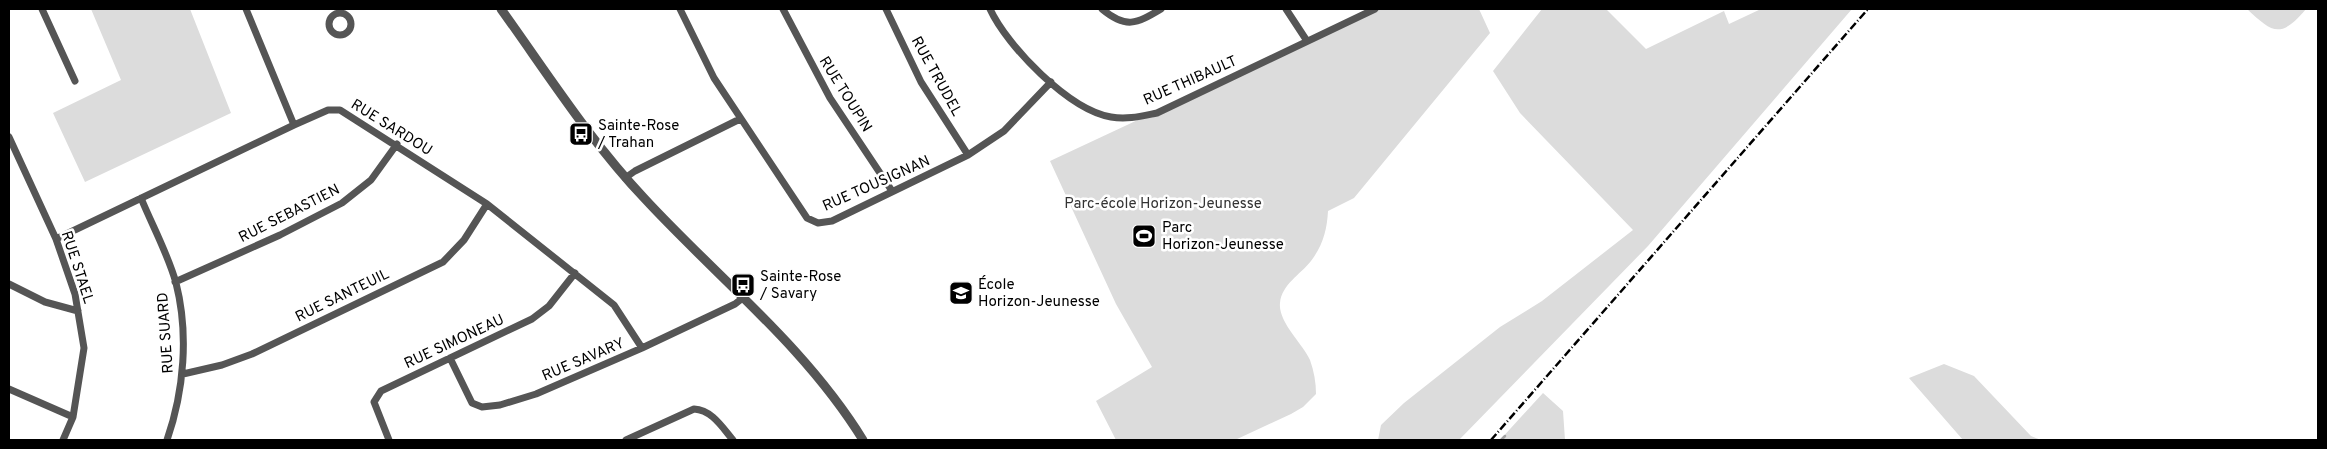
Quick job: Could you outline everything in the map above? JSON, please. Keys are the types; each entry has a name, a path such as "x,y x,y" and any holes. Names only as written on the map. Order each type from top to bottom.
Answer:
{"street":[{"path":"42,9 75,81"},
{"path":"246,9 294,125"},
{"path":"347,15 353,9"},
{"path":"500,9 597,143 625,178 813,369 863,440"},
{"name":"RUE TOUSIGNAN","path":"680,9 710,72 740,119 806,218 818,223 832,221 892,190 968,155 1004,131 1050,82"},
{"name":"RUE TOUPIN","path":"783,9 830,98 892,190"},
{"name":"RUE TRUDEL","path":"886,9 921,82 968,155"},
{"name":"RUE THIBAULT","path":"990,9 1014,48 1061,92 1093,111 1111,117 1134,118 1157,113 1375,9"},
{"path":"1102,9 1116,20 1130,23 1161,9"},
{"path":"1286,9 1307,40"},
{"name":"RUE SARDOU","path":"56,239 294,125 328,110 340,110 397,144 487,204 575,273 614,305 642,348"},
{"path":"625,178 740,119"},
{"name":"RUE STAEL","path":"9,138 56,239 75,294 84,348 73,417 63,440"},
{"name":"RUE SEBASTIEN","path":"176,282 280,235 342,203 371,180 397,144"},
{"name":"RUE SUARD","path":"141,198 176,282 181,323 183,374 176,413 167,440"},
{"name":"RUE SANTEUIL","path":"183,374 222,365 252,354 443,262 464,240 487,204"},
{"name":"RUE SIMONEAU","path":"389,440 374,402 381,390 532,319 549,306 575,273"},
{"path":"9,284 45,302 78,311"},
{"name":"RUE SAVARY","path":"450,358 472,403 482,407 500,405 536,394 642,348 735,304 744,297"},
{"path":"9,389 73,417"},
{"path":"631,439 694,409 710,414 733,440"}],"green space":[{"path":"91,9 190,9 231,113 85,182 53,113 121,80"},
{"name":"Parc-école Horizon-Jeunesse","path":"1375,9 1479,9 1490,33 1354,198 1328,211 1327,225 1319,249 1307,266 1292,280 1281,296 1280,310 1283,318 1307,354 1313,368 1316,394 1303,407 1291,414 1235,440 1116,440 1096,401 1152,367 1116,304 1050,161"},
{"path":"1542,9 1606,9 1646,49 1724,11 1729,24 1761,9 1852,9 1648,246 1459,440 1378,440 1381,425 1404,403 1500,327 1542,301 1633,230 1520,113 1493,71"},
{"path":"2247,9 2306,9 2289,25 2282,29 2276,29 2263,23"},
{"path":"1944,364 1974,376 2031,436 2041,440 1963,440 1909,378"},
{"path":"1543,393 1563,411 1565,440 1500,440"}],"waterway":[{"path":"1501,440 1505,436"}],"railway":[{"path":"1491,440 1868,9"}],"place":[{"name":"Sainte-Rose / Trahan","path":"581,134"},
{"name":"Parc Horizon-Jeunesse","path":"1144,236"},
{"name":"Sainte-Rose / Savary","path":"743,285"},
{"name":"École Horizon-Jeunesse","path":"961,293"}]}
